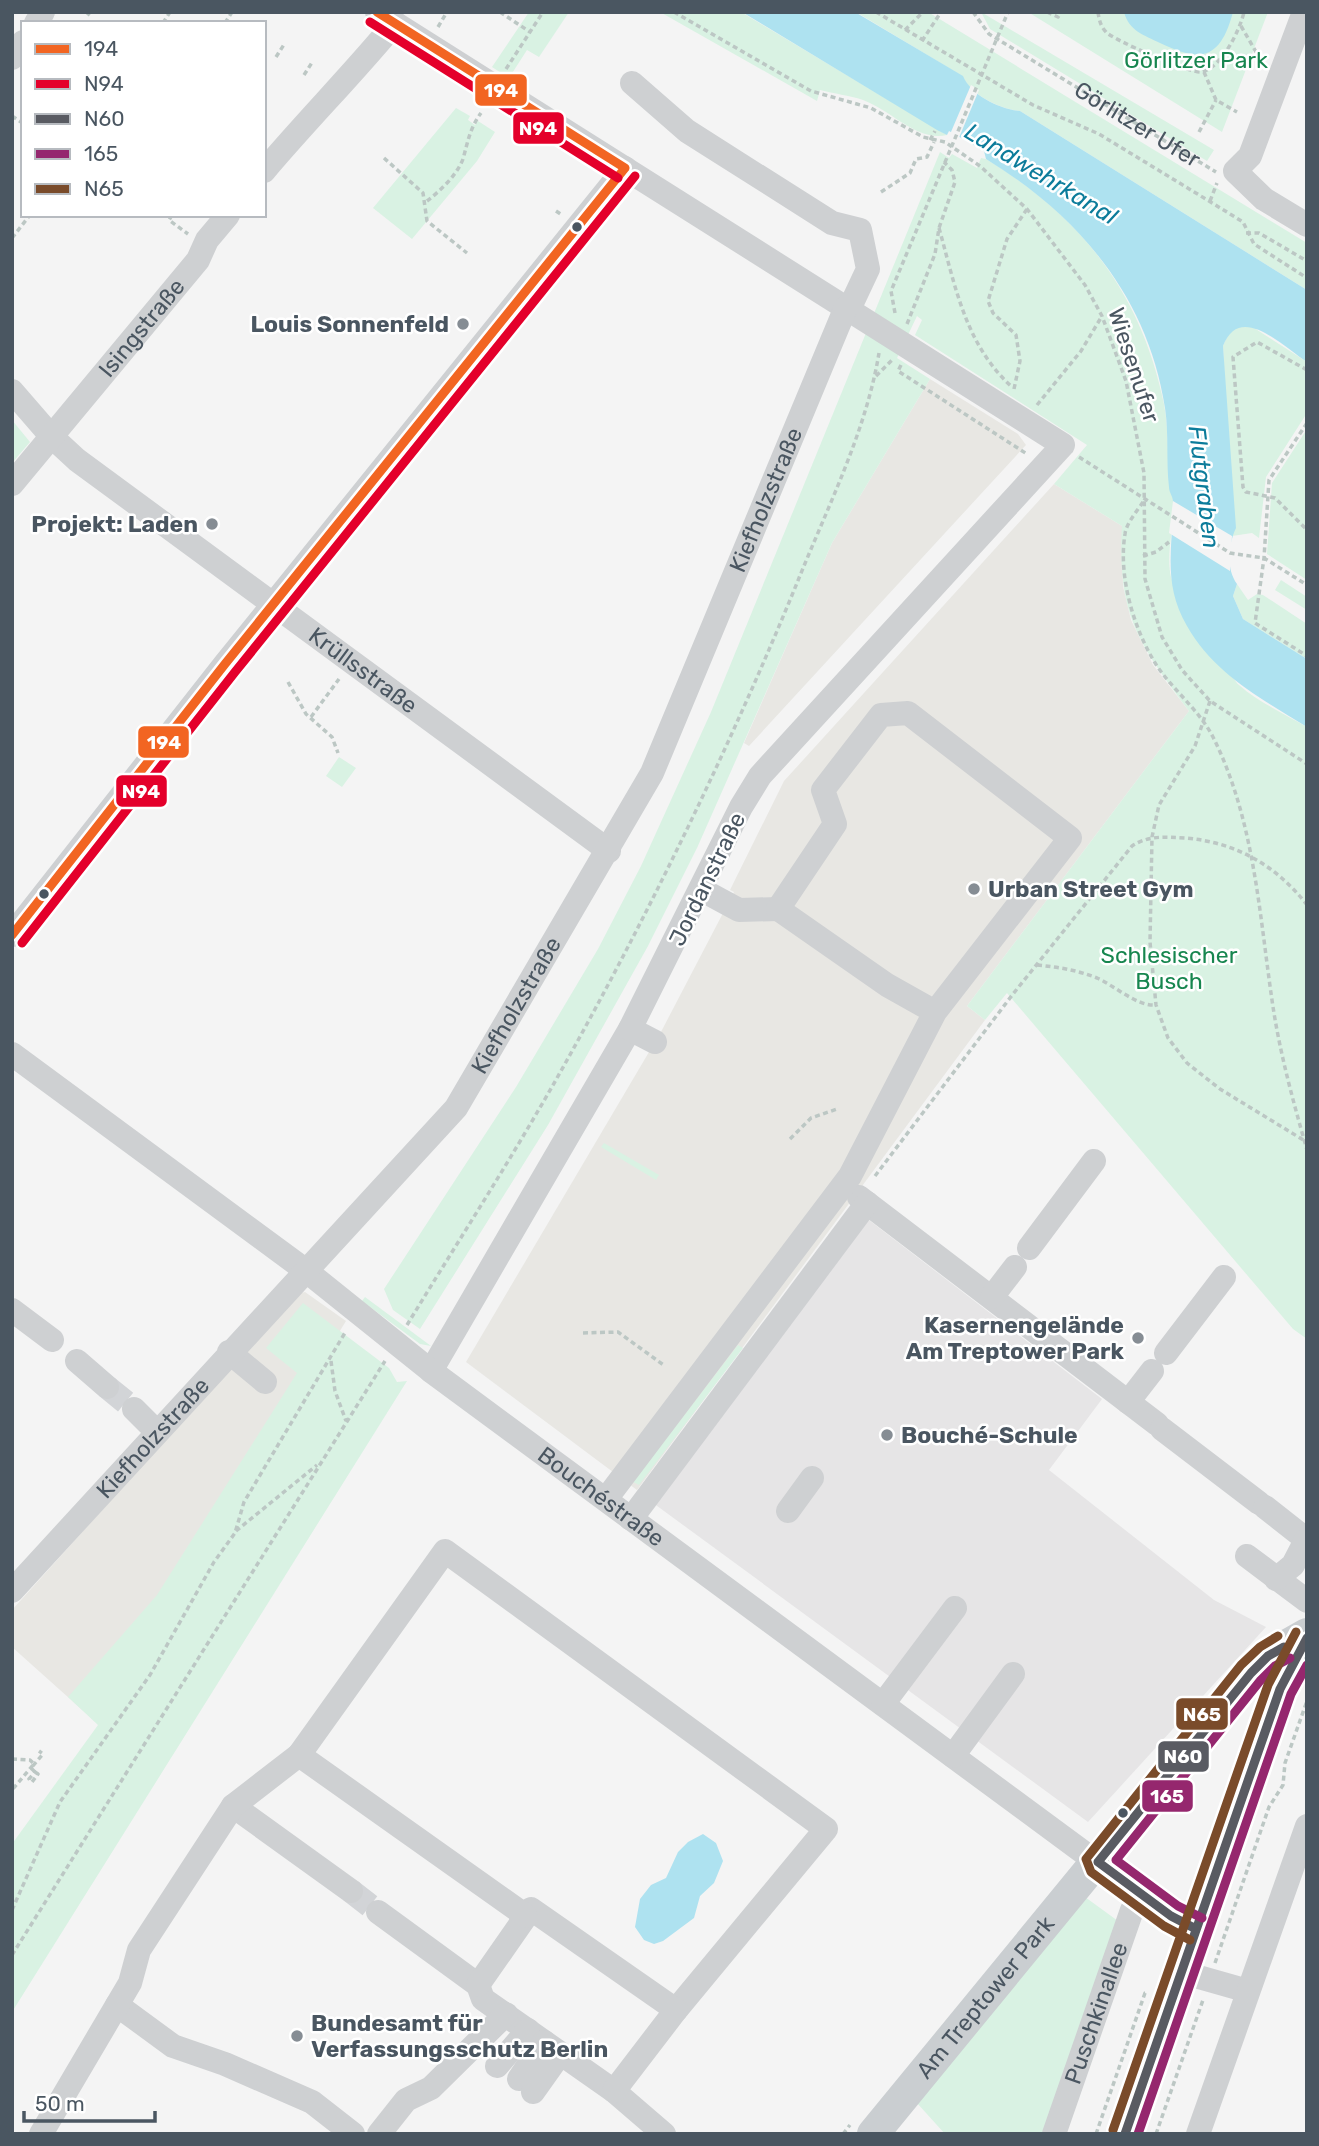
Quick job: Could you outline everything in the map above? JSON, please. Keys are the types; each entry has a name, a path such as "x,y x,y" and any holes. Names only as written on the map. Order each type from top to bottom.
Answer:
{"main road":[{"path":"1098,1863 1251,1673 1268,1656 1307,1636"},
{"path":"1125,2134 1195,1977 1196,1929 1280,1689 1307,1636"},
{"name":"Am Treptower Park","path":"873,2134 1098,1863"}],"street":[{"path":"1304,12 1250,156 1226,177 1307,225"},
{"path":"266,169 317,108 334,97 386,18 1063,445"},
{"name":"Kiefholzstraße","path":"12,1591 456,1108 609,851 652,773 846,307 852,303 868,269 860,230 832,223 687,131 632,83"},
{"path":"12,935 625,168"},
{"name":"Isingstraße","path":"12,484 198,260 204,246 226,217"},
{"name":"Krüllsstraße","path":"12,391 51,436 166,526 609,851"},
{"name":"Jordanstraße","path":"431,1371 630,1029 702,890 741,807 760,776 1063,445"},
{"path":"606,1499 850,1176 935,1012 1070,838 908,713 881,715 823,790 835,824 778,909"},
{"path":"702,890 739,910 778,909 887,985 935,1012"},
{"path":"630,1029 655,1042"},
{"name":"Bouchéstraße","path":"12,1054 305,1270 431,1371 631,1519 1142,1895 1171,1916 1196,1929"},
{"path":"992,1297 1094,1161"},
{"path":"631,1519 863,1200 1307,1540 1293,1565 1276,1579"},
{"path":"1128,1402 1224,1277"},
{"path":"12,1310 52,1340"},
{"path":"229,1352 264,1382"},
{"path":"77,1361 107,1387"},
{"path":"134,1409 157,1432"},
{"path":"788,1511 812,1478"},
{"path":"41,2134 130,1983 139,1950 233,1805 299,1755 445,1551 826,1829 676,2010 614,2091"},
{"path":"1247,1556 1307,1601"},
{"path":"883,1704 955,1608"},
{"path":"953,1756 1013,1674"},
{"path":"299,1755 526,1916"},
{"path":"233,1805 351,1891"},
{"path":"1198,2134 1307,1826"},
{"name":"Puschkinallee","path":"1054,2134 1132,1910 1142,1895"},
{"path":"478,1984 531,1909 676,2010"},
{"path":"378,1912 478,1984 484,1998 614,2091 664,2134"},
{"path":"1195,1977 1248,1991"},
{"path":"117,2005 173,2046 225,2064 312,2102 353,2134"},
{"path":"379,2134 406,2100 430,2088 506,2014"},
{"path":"497,2066 544,2042"},
{"path":"526,2086 544,2042"}],"path":[{"path":"86,12 92,17"},
{"path":"438,27 447,12"},
{"path":"500,12 530,32"},
{"path":"505,70 543,12"},
{"name":"Wiesenufer","path":"674,12 811,91 872,107 932,141 945,142 971,159 1027,209 1070,262 1102,316 1126,381 1140,441 1144,500 1143,556 1149,601 1162,637 1182,670 1210,701 1307,764"},
{"path":"876,12 1033,105 1099,134 1209,201 1242,222 1254,244 1307,278"},
{"path":"905,30 923,12"},
{"path":"922,41 941,12"},
{"name":"Görlitzer Ufer","path":"973,12 989,34 1226,177"},
{"path":"895,315 891,291 1008,12"},
{"path":"1048,12 1058,17 1061,12"},
{"path":"1098,12 1100,22 1113,38 1178,68 1204,72"},
{"path":"1204,72 1225,52 1241,26 1244,12"},
{"path":"1241,26 1259,57"},
{"path":"276,57 285,43"},
{"path":"304,75 313,61"},
{"path":"1204,72 1216,100 1237,112"},
{"path":"1199,132 1216,100"},
{"path":"426,201 439,191 462,162 469,131 481,113"},
{"path":"12,116 21,122"},
{"path":"881,192 910,173 916,159 927,156 935,131"},
{"path":"384,159 423,193 427,221 467,253"},
{"path":"909,320 934,254 939,228 955,182 952,170 944,162"},
{"path":"1209,201 1226,177"},
{"path":"1014,389 1020,361 1016,335 993,313 988,300 1007,239 1027,209"},
{"path":"556,211 562,215"},
{"path":"12,239 28,217"},
{"path":"170,217 169,219 204,246"},
{"path":"939,228 959,302 970,328 996,371 1024,398"},
{"path":"1246,233 1259,233 1307,261"},
{"path":"1035,407 1075,359 1102,316"},
{"path":"1307,370 1257,342 1233,357 1243,487 1246,492 1275,498 1307,530"},
{"path":"410,1321 557,1077 674,853 775,635 848,457 876,376 878,354"},
{"path":"904,360 898,371 1017,446 1041,468"},
{"path":"876,376 890,365"},
{"path":"1030,402 1045,414"},
{"path":"1307,423 1269,480 1264,558 1255,623 1307,656"},
{"path":"1063,445 1230,554 1264,558 1307,585"},
{"path":"1144,500 1125,531 1124,565 1128,594 1139,628 1157,665 1213,737 1232,789 1252,856 1272,1000 1307,1150"},
{"path":"1143,556 1156,552 1169,542"},
{"path":"311,718 339,679"},
{"path":"288,682 311,718 326,729 338,753"},
{"path":"1210,701 1195,746 1159,805 1152,837 1150,942 1156,1005 1168,1038 1188,1063 1220,1089 1306,1141"},
{"path":"1156,1005 1147,1006 1125,992 1074,970 1037,964 1132,846 1152,837 1201,839 1229,846 1252,856 1294,889 1307,905"},
{"path":"790,1139 811,1118 837,1109"},
{"path":"346,1331 330,1355 335,1391 346,1421"},
{"path":"583,1333 618,1332 665,1366"},
{"path":"235,1533 244,1502 331,1359"},
{"path":"12,1955 384,1364"},
{"path":"12,1910 60,1802 150,1675 214,1562 235,1533 321,1461"},
{"path":"1156,2134 1195,1977 1269,1807 1283,1785 1285,1763 1307,1701"},
{"path":"12,1790 34,1770 43,1754 39,1751"},
{"path":"12,1759 20,1759 34,1770"},
{"path":"20,1759 34,1770"}],"shaded area":[{"path":"930,379 1018,434 1026,445 749,746 744,743 832,543"},
{"path":"1054,484 1122,526 1123,586 1131,620 1153,665 1189,711 967,1006 985,1020 637,1490 466,1362 662,1030 734,892 730,890 784,781"},
{"name":"Bouché-Schule","path":"865,1217 1102,1399 1049,1470 1214,1600 1266,1627 1088,1822 649,1500"},
{"path":"305,1292 346,1321 98,1724 12,1647 12,1610 297,1294"}],"green space":[{"path":"529,12 569,12 539,57 527,50 509,78 492,67"},
{"path":"660,12 741,12 947,135 936,136 915,130 873,105 852,97 820,90 817,101"},
{"path":"856,12 928,12 1307,243 1307,290 1020,111 987,100 972,89 962,76"},
{"path":"981,12 1214,150 1207,161 990,29"},
{"name":"Görlitzer Park","path":"1028,12 1268,12 1222,132"},
{"path":"456,108 470,116 468,120 475,125 478,121 495,132 477,161 412,239 373,208"},
{"name":"Schlesischer Busch","path":"940,152 949,158 952,154 977,168 981,158 986,159 1020,182 1051,206 1078,233 1123,293 1154,364 1164,404 1174,506 1169,556 1174,585 1202,632 1239,685 1307,727 1307,1339 1293,1329 1007,993 985,1020 967,1006 1189,711 1156,666 1134,626 1123,582 1122,526 1054,484 1087,445 915,335 922,320 917,316 897,358 930,379 832,543 697,848 648,946 548,1125 420,1329 393,1310 384,1289 516,1087 598,949 641,866 711,712"},
{"path":"1239,326 1251,326 1307,362 1307,413 1266,477 1259,538 1252,533 1232,536 1223,346 1229,332"},
{"path":"12,420 30,442 12,463"},
{"path":"1307,429 1307,580 1267,554 1272,483"},
{"path":"1281,580 1307,597 1307,610 1275,590"},
{"path":"1237,584 1248,600 1257,594 1263,595 1307,624 1307,659 1243,619 1233,596"},
{"path":"339,757 356,768 342,787 326,776"},
{"path":"604,1143 659,1175 656,1180 601,1147"},
{"path":"365,1297 431,1346 420,1344 362,1301"},
{"path":"303,1303 389,1368 397,1382 407,1381 12,2012 12,1844 98,1725 68,1697 157,1595 297,1373 266,1348"},
{"path":"738,1345 743,1348 639,1485 633,1482"},
{"path":"1085,1897 1118,1921 1043,2134 945,2134 917,2103"}],"water":[{"path":"742,12 855,12 963,76 972,89 987,100 1020,111 1307,290 1307,362 1274,338 1250,328 1240,328 1230,333 1223,346 1236,528 1229,557 1233,578 1237,584 1233,596 1243,619 1307,659 1307,727 1225,672 1198,643 1179,610 1172,580 1173,502 1169,489 1165,408 1156,368 1143,330 1104,263 1051,206 986,159 984,151 949,131 947,135 937,130"},
{"path":"1124,12 1233,12 1222,40 1207,53 1197,54 1174,49 1143,35 1129,24"},
{"path":"703,1834 716,1843 723,1861 714,1883 700,1896 694,1918 663,1941 654,1944 644,1940 635,1927 640,1899 651,1885 666,1878 678,1852 688,1842"}],"pier":[{"path":"971,85 979,90 958,140 951,136 948,139"},
{"path":"1173,501 1232,536 1230,571 1169,533"}],"tunnel":[{"path":"107,1387 134,1409"},
{"path":"351,1891 378,1912"}],"transit line":[{"name":"194","path":"377,12 625,168"},
{"name":"N94","path":"370,22 618,178"},
{"name":"194","path":"12,935 225,664 625,168"},
{"name":"N94","path":"22,943 235,672 635,176"},
{"name":"N65","path":"1113,2130 1268,1685 1296,1632"},
{"name":"N65","path":"1190,1940 1164,1926 1091,1872 1086,1859 1241,1665 1260,1647 1278,1636"},
{"name":"N60","path":"1125,2134 1280,1689 1307,1638"},
{"name":"N60","path":"1196,1929 1171,1916 1098,1862 1251,1673 1268,1656 1284,1647"},
{"name":"165","path":"1202,1918 1178,1906 1116,1860 1260,1681 1275,1666 1290,1658"},
{"name":"165","path":"1138,2134 1291,1694 1307,1665"}],"place":[{"name":"Louis Sonnenfeld","path":"463,324"},
{"name":"Projekt: Laden","path":"212,524"},
{"name":"Urban Street Gym","path":"974,889"},
{"name":"Kasernengelände Am Treptower Park","path":"1138,1338"},
{"name":"Bouché-Schule","path":"887,1435"},
{"name":"Bundesamt für Verfassungsschutz Berlin","path":"297,2036"}],"water label":[{"name":"Landwehrkanal","path":"1041,174"},
{"name":"Flutgraben","path":"1204,487"}]}
